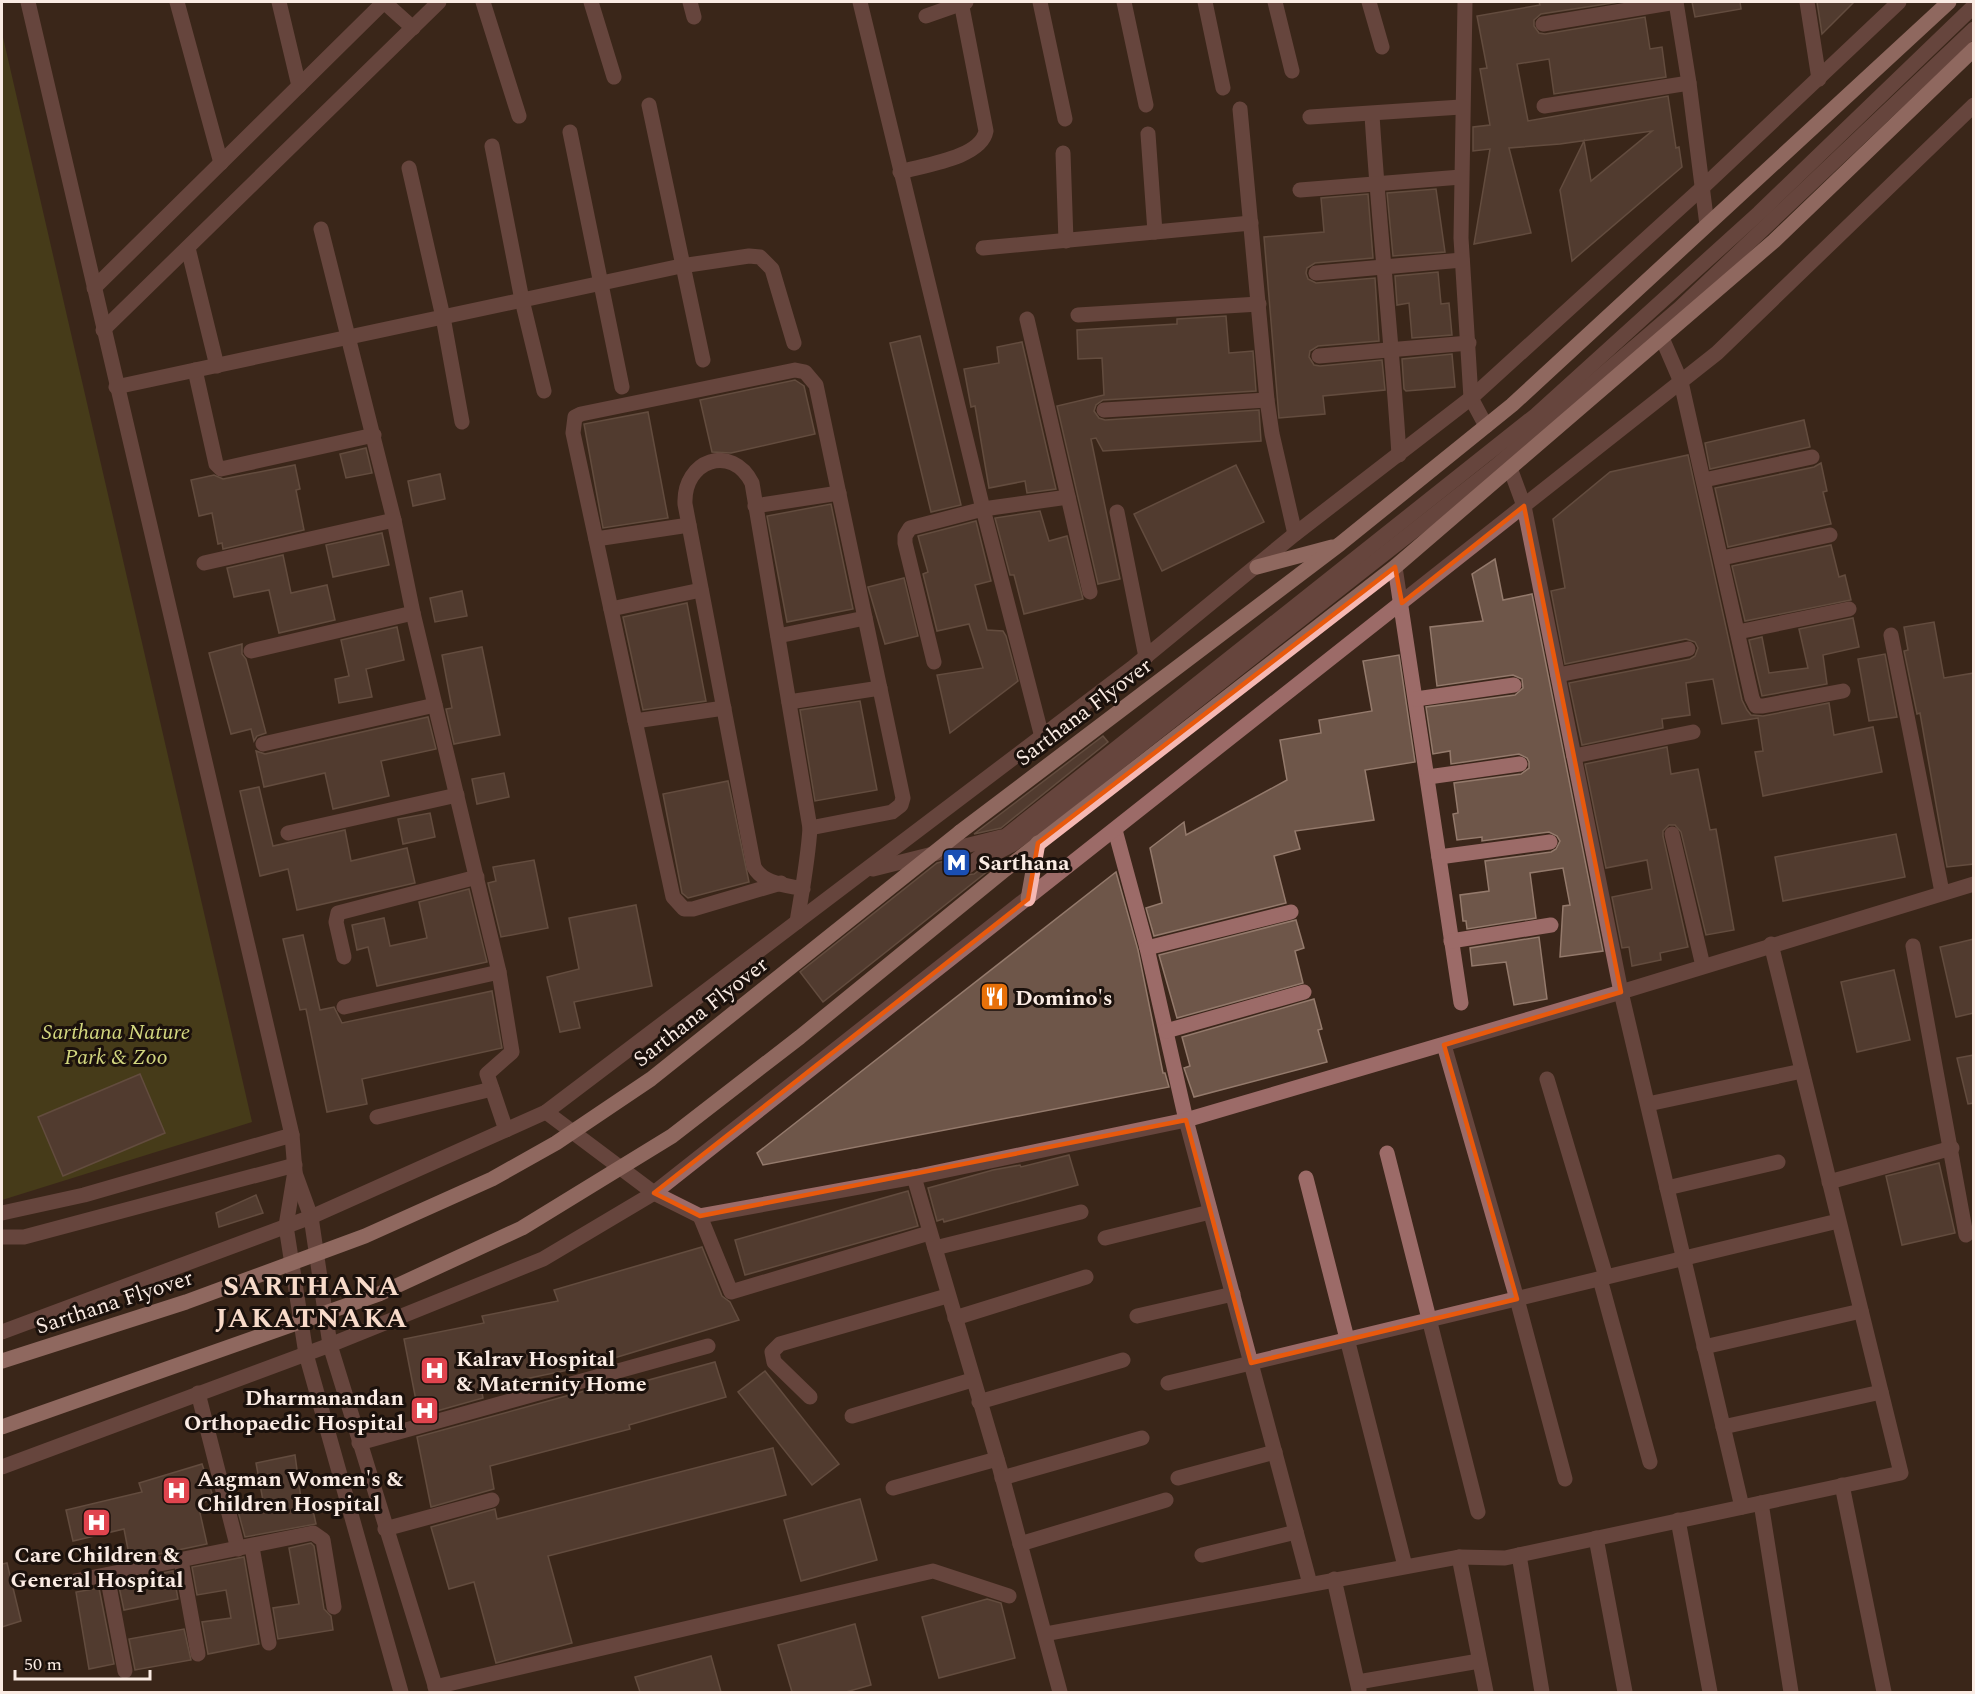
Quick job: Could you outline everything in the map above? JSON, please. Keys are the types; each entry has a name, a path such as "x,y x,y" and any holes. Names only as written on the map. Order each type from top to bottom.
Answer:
{"main road":[{"name":"Sarthana Flyover","path":"2,1361 186,1302 365,1236 492,1179 556,1143 651,1079 960,832 1340,544 1486,426 1948,3"},
{"path":"2,1427 379,1294 522,1228 672,1136 800,1037 1007,868 1037,836 1395,567 1774,241 1974,49"},
{"path":"1257,567 1340,544"},
{"path":"1028,899 1037,836"}],"street":[{"path":"27,2 292,1135 295,1168 311,1217 330,1345 436,1690 933,1571 1009,1596"},
{"path":"177,2 221,163"},
{"path":"279,2 299,86"},
{"path":"94,288 384,2 413,28"},
{"path":"103,330 439,2"},
{"path":"483,2 519,116"},
{"path":"591,2 614,77"},
{"path":"860,2 983,509 1042,737"},
{"path":"900,172 966,154 977,148 984,139 986,131 963,2 926,16"},
{"path":"1040,2 1065,119"},
{"path":"1124,2 1146,105"},
{"path":"1205,2 1223,88"},
{"path":"1275,2 1292,70"},
{"path":"1370,2 1382,47"},
{"path":"1465,2 1466,63 1461,107 1462,260 1471,398 1486,426"},
{"path":"1543,24 1676,2 1689,82 1707,225"},
{"path":"1807,2 1819,79"},
{"path":"2,1332 311,1217 546,1112 1146,657 1295,534 1471,398 1703,187 1899,2"},
{"path":"1948,3 1968,11 1974,28 1680,308 1495,467 1037,836 1013,844 968,866 1536,415 1760,213 1968,11"},
{"path":"1544,106 1689,82"},
{"path":"649,105 681,266 703,360"},
{"path":"2,1467 330,1345 543,1259 654,1193 1717,353 1974,105"},
{"path":"1310,117 1372,115 1461,107"},
{"path":"1240,109 1267,400 1272,434 1295,534"},
{"path":"1372,115 1383,267 1393,350 1399,455"},
{"path":"570,132 622,387"},
{"path":"1148,134 1155,232"},
{"path":"492,146 522,300 544,391"},
{"path":"1063,153 1066,241"},
{"path":"409,168 443,317 462,422"},
{"path":"1300,190 1461,177"},
{"path":"983,248 1251,223"},
{"path":"321,229 374,435 413,613 499,972 512,1052 509,1057 488,1071 506,1130"},
{"path":"188,248 217,366"},
{"path":"116,387 602,282 681,266 749,256 760,257 772,269 794,343"},
{"path":"1316,273 1462,260"},
{"path":"1078,315 1259,304"},
{"path":"1027,319 1090,592"},
{"path":"1662,338 1681,382 1752,698 1756,706 1843,692"},
{"path":"1319,356 1468,343"},
{"path":"195,370 216,464 221,469 374,435"},
{"path":"781,883 693,909 684,909 673,897 573,433 575,417 580,414 795,370 805,372 816,385 903,798 901,805 892,812 810,828"},
{"path":"1104,410 1267,400"},
{"path":"1704,480 1812,457"},
{"path":"797,922 803,889 810,828 752,483 744,469 730,461 713,461 698,468 688,477 684,493 754,867 758,876 803,889"},
{"path":"1510,468 1524,506 1622,993 1742,1507"},
{"path":"755,506 839,493"},
{"path":"934,662 905,536 910,528 983,509 1068,497"},
{"path":"1117,512 1146,657"},
{"path":"204,562 394,520"},
{"path":"596,539 689,525"},
{"path":"1722,558 1830,535"},
{"path":"1395,567 1461,1003"},
{"path":"611,609 701,590"},
{"path":"1738,632 1849,609"},
{"path":"251,651 413,613"},
{"path":"778,636 865,618"},
{"path":"1891,634 1942,892"},
{"path":"1558,675 1688,649"},
{"path":"1416,699 1514,685"},
{"path":"789,702 880,688"},
{"path":"263,744 435,705"},
{"path":"635,721 724,708"},
{"path":"1574,756 1693,732"},
{"path":"1428,777 1520,764"},
{"path":"288,833 457,795"},
{"path":"1115,830 1147,948 1186,1120 1310,1584"},
{"path":"1672,834 1703,966"},
{"path":"864,871 1004,836"},
{"path":"1439,857 1550,842"},
{"path":"344,957 336,922 339,913 477,877"},
{"path":"546,1112 654,1193 700,1216 915,1177 1186,1120 1622,993 1771,944 1974,884"},
{"path":"1147,948 1291,912"},
{"path":"1451,941 1551,925"},
{"path":"1045,1634 1459,1557 1504,1558 1901,1473 1771,944"},
{"path":"1913,946 1952,1148 1966,1235"},
{"path":"344,1008 499,972"},
{"path":"1166,1030 1304,992"},
{"path":"1444,1045 1517,1299 1565,1479"},
{"path":"1648,1104 1802,1071"},
{"path":"1547,1079 1603,1278 1650,1462"},
{"path":"377,1117 492,1089"},
{"path":"2,1213 84,1196 292,1135"},
{"path":"1829,1182 1952,1148"},
{"path":"1387,1153 1478,1512"},
{"path":"1667,1188 1778,1162"},
{"path":"295,1168 286,1226 306,1354 401,1692"},
{"path":"2,1236 24,1237 295,1168"},
{"path":"915,1177 947,1296 997,1459 1060,1692"},
{"path":"1306,1178 1405,1566"},
{"path":"935,1248 1082,1212"},
{"path":"1105,1238 1210,1212"},
{"path":"700,1216 731,1292 929,1233"},
{"path":"1168,1383 1839,1221"},
{"path":"955,1318 1086,1277"},
{"path":"1137,1316 1233,1294"},
{"path":"810,1397 774,1362 772,1352 780,1344 947,1296"},
{"path":"1704,1347 1861,1311"},
{"path":"359,1443 708,1346"},
{"path":"979,1402 1123,1360"},
{"path":"852,1416 972,1380"},
{"path":"1723,1427 1881,1392"},
{"path":"198,1393 245,1548 269,1642"},
{"path":"1002,1478 1142,1438"},
{"path":"1178,1478 1275,1452"},
{"path":"893,1488 997,1459"},
{"path":"1842,1485 1884,1692"},
{"path":"385,1530 492,1500"},
{"path":"1020,1544 1166,1500"},
{"path":"1761,1503 1791,1692"},
{"path":"1678,1521 1710,1692"},
{"path":"1202,1555 1296,1532"},
{"path":"75,1581 313,1533 318,1534 323,1540 334,1607"},
{"path":"1596,1538 1626,1692"},
{"path":"1519,1555 1542,1692"},
{"path":"1459,1557 1485,1692"},
{"path":"181,1560 198,1654"},
{"path":"106,1575 125,1671"},
{"path":"1334,1579 1359,1687 1479,1661"}],"highlighted area":[{"path":"1524,506 1621,992 1444,1045 1517,1299 1251,1363 1186,1120 700,1216 654,1193 1028,899 1038,843 1395,567 1402,603"}],"green space":[{"name":"Sarthana Nature Park & Zoo","path":"2,33 252,1122 2,1200"}],"building":[{"path":"1539,2 1619,2 1541,14 1534,20 1534,26 1539,33 1545,34 1645,17 1650,49 1662,47 1666,77 1554,94 1549,59 1517,64 1528,121 1668,96 1676,148 1679,147 1682,167 1572,261 1560,190 1584,141 1591,181 1652,131 1560,144 1509,148 1531,233 1474,244 1490,149 1473,151 1473,127 1490,125 1480,69 1487,68 1477,16 1540,5"},
{"path":"1692,2 1740,2 1741,9 1695,17"},
{"path":"1817,2 1854,2 1822,34"},
{"path":"1436,189 1445,252 1393,256 1387,193"},
{"path":"1368,194 1373,258 1315,263 1307,268 1306,273 1308,279 1316,283 1375,278 1379,341 1318,346 1310,351 1309,357 1314,365 1320,366 1382,360 1385,390 1323,396 1325,414 1279,418 1264,237 1324,232 1321,198"},
{"path":"1438,272 1441,304 1449,303 1452,335 1412,338 1409,303 1397,305 1395,276"},
{"path":"1226,316 1229,353 1253,351 1256,391 1103,400 1096,405 1094,411 1099,418 1105,420 1259,410 1261,441 1103,451 1096,438 1091,439 1120,579 1098,584 1057,406 1104,395 1102,358 1078,359 1077,330 1177,324 1177,319"},
{"path":"920,336 961,505 931,512 890,343"},
{"path":"1022,342 1056,489 1027,493 1025,481 989,488 975,406 971,407 964,369 999,363 997,347"},
{"path":"1452,354 1455,387 1406,391 1404,389 1402,359"},
{"path":"795,380 804,386 815,434 731,453 712,452 700,400"},
{"path":"648,412 668,518 603,528 584,424"},
{"path":"1804,420 1810,447 1710,469 1705,443"},
{"path":"366,448 372,473 346,478 340,454"},
{"path":"1688,455 1742,700 1747,710 1751,715 1763,716 1829,703 1834,735 1873,727 1882,772 1763,796 1755,752 1763,751 1758,718 1722,724 1713,679 1686,683 1690,715 1662,719 1663,728 1582,745 1569,683 1690,659 1695,656 1698,648 1695,642 1686,639 1565,664 1551,591 1565,588 1553,519 1610,472"},
{"path":"1821,463 1827,491 1823,492 1831,524 1728,547 1715,488 1814,467"},
{"path":"295,465 300,489 296,490 304,530 223,549 222,543 218,544 212,513 199,516 191,480 214,475 223,479"},
{"path":"1236,465 1264,522 1162,571 1134,514"},
{"path":"440,474 445,499 413,506 408,481"},
{"path":"831,504 853,609 787,622 767,516"},
{"path":"1040,511 1049,541 1067,536 1083,599 1024,614 1014,575 1010,575 995,518"},
{"path":"976,521 991,581 975,585 987,630 1003,631 1006,636 1018,681 950,733 937,675 983,668 969,624 937,631 923,574 928,572 918,536"},
{"path":"382,533 389,565 333,577 326,545"},
{"path":"1831,545 1839,577 1845,575 1851,600 1745,621 1732,566"},
{"path":"283,555 291,593 327,585 335,620 279,633 269,590 234,597 227,568"},
{"path":"1495,559 1503,600 1532,594 1603,951 1560,957 1563,906 1570,905 1563,868 1530,873 1536,918 1467,929 1466,921 1463,921 1460,895 1489,891 1485,861 1551,852 1556,849 1560,841 1557,836 1549,832 1482,841 1482,837 1457,840 1453,814 1458,813 1454,783 1521,774 1529,768 1529,762 1527,758 1519,754 1451,764 1450,751 1433,754 1426,707 1515,695 1523,688 1522,679 1513,675 1437,686 1430,627 1483,621 1472,574"},
{"path":"904,578 918,636 885,644 868,587"},
{"path":"462,591 467,616 435,622 430,598"},
{"path":"687,603 706,701 643,710 623,617"},
{"path":"1853,618 1859,647 1823,655 1827,684 1762,696 1749,640 1762,637 1769,673 1808,668 1799,629"},
{"path":"1934,622 1944,678 1974,673 1974,864 1947,867 1920,713 1917,714 1904,651 1908,650 1904,627"},
{"path":"397,627 404,660 366,669 372,697 339,703 335,679 349,676 341,640"},
{"path":"242,644 242,654 246,659 266,733 257,736 254,741 251,729 231,734 209,653"},
{"path":"482,647 500,735 454,744 446,709 452,708 442,655"},
{"path":"1885,654 1897,717 1869,721 1858,659"},
{"path":"1399,655 1415,762 1365,770 1374,820 1295,831 1300,849 1274,856 1286,903 1154,936 1146,908 1162,903 1150,848 1184,822 1186,835 1287,780 1280,740 1321,733 1319,720 1372,711 1363,661"},
{"path":"860,701 877,790 815,801 800,710"},
{"path":"428,717 436,749 381,761 389,796 333,809 325,773 264,787 256,751 265,754"},
{"path":"1103,736 1108,742 1001,828 974,834"},
{"path":"1667,747 1671,774 1698,769 1710,830 1716,829 1734,930 1706,935 1681,832 1675,825 1669,825 1663,831 1663,836 1688,947 1660,953 1661,960 1632,966 1629,947 1622,948 1612,897 1652,889 1647,860 1606,868 1585,764"},
{"path":"504,773 509,797 477,804 472,779"},
{"path":"728,781 749,882 688,898 682,893 663,794"},
{"path":"259,787 273,846 345,830 351,861 407,848 415,883 297,910 288,869 260,876 240,791"},
{"path":"430,813 435,837 403,844 398,819"},
{"path":"1896,834 1905,877 1783,901 1775,857"},
{"path":"965,856 958,867 965,875 974,874 986,865 998,863 823,1002 800,972 937,863"},
{"path":"534,860 548,928 501,937 488,883 496,881 493,867"},
{"path":"1116,872 1138,950 1163,1073 1165,1073 1169,1087 763,1165 757,1153"},
{"path":"469,889 487,962 377,986 368,947 357,950 352,925 384,918 390,946 427,938 419,902"},
{"path":"636,905 652,986 574,1002 580,1028 560,1032 547,977 579,969 569,918"},
{"path":"1296,920 1304,948 1295,951 1303,983 1177,1018 1159,955"},
{"path":"303,935 320,1010 334,1007 342,1023 492,991 502,1048 362,1079 367,1104 327,1112 306,1009 300,1010 283,939"},
{"path":"1539,937 1547,999 1514,1005 1506,962 1472,966 1470,948"},
{"path":"1974,939 1974,1013 1956,1017 1940,947"},
{"path":"1894,970 1910,1040 1857,1052 1841,982"},
{"path":"1314,999 1322,1029 1318,1030 1327,1062 1194,1097 1184,1068 1190,1066 1182,1037"},
{"path":"1974,1055 1974,1103 1968,1104 1957,1058"},
{"path":"140,1074 165,1133 63,1176 38,1117"},
{"path":"1069,1155 1078,1185 944,1222 943,1219 937,1221 928,1188 993,1170 1020,1165 1021,1167"},
{"path":"1939,1163 1955,1233 1902,1245 1886,1176"},
{"path":"908,1191 918,1226 745,1275 735,1240"},
{"path":"256,1195 263,1213 219,1227 216,1213"},
{"path":"702,1247 722,1296 730,1302 739,1320 611,1359 612,1361 481,1388 483,1398 419,1416 404,1339 484,1323 482,1316 558,1301 554,1290"},
{"path":"715,1362 726,1397 629,1425 630,1429 490,1466 494,1489 431,1507 417,1437 617,1382 619,1388"},
{"path":"765,1371 839,1464 812,1485 738,1392"},
{"path":"773,1448 786,1495 548,1556 572,1643 496,1663 474,1582 449,1589 431,1527 495,1509 497,1519"},
{"path":"295,1455 301,1499 310,1497 316,1524 245,1537 238,1511 264,1506 256,1463"},
{"path":"202,1464 214,1499 198,1504 207,1544 130,1560 124,1529 73,1541 66,1510 142,1492 139,1483"},
{"path":"860,1499 877,1560 801,1581 784,1520"},
{"path":"311,1543 314,1546 324,1609 331,1616 333,1630 278,1639 273,1608 299,1604 289,1548"},
{"path":"244,1557 259,1644 208,1654 202,1622 231,1618 226,1590 197,1595 192,1567"},
{"path":"7,1563 21,1621 2,1627 2,1564"},
{"path":"173,1571 178,1599 124,1610 118,1582"},
{"path":"99,1588 114,1664 89,1669 76,1592"},
{"path":"987,1599 1001,1603 1015,1658 939,1678 922,1617"},
{"path":"855,1624 871,1685 846,1692 792,1692 778,1645"},
{"path":"184,1629 191,1660 135,1670 129,1639"},
{"path":"711,1656 721,1692 640,1692 635,1677"}],"place":[{"name":"Sarthana","path":"957,862"},
{"name":"Domino's","path":"994,997"},
{"name":"Kalrav Hospital & Maternity Home","path":"435,1371"},
{"name":"Dharmanandan Orthopaedic Hospital","path":"425,1410"},
{"name":"Aagman Women's & Children Hospital","path":"176,1491"},
{"name":"Care Children & General Hospital","path":"97,1522"}],"district":[{"name":"SARTHANA JAKATNAKA","path":"312,1301"}]}
